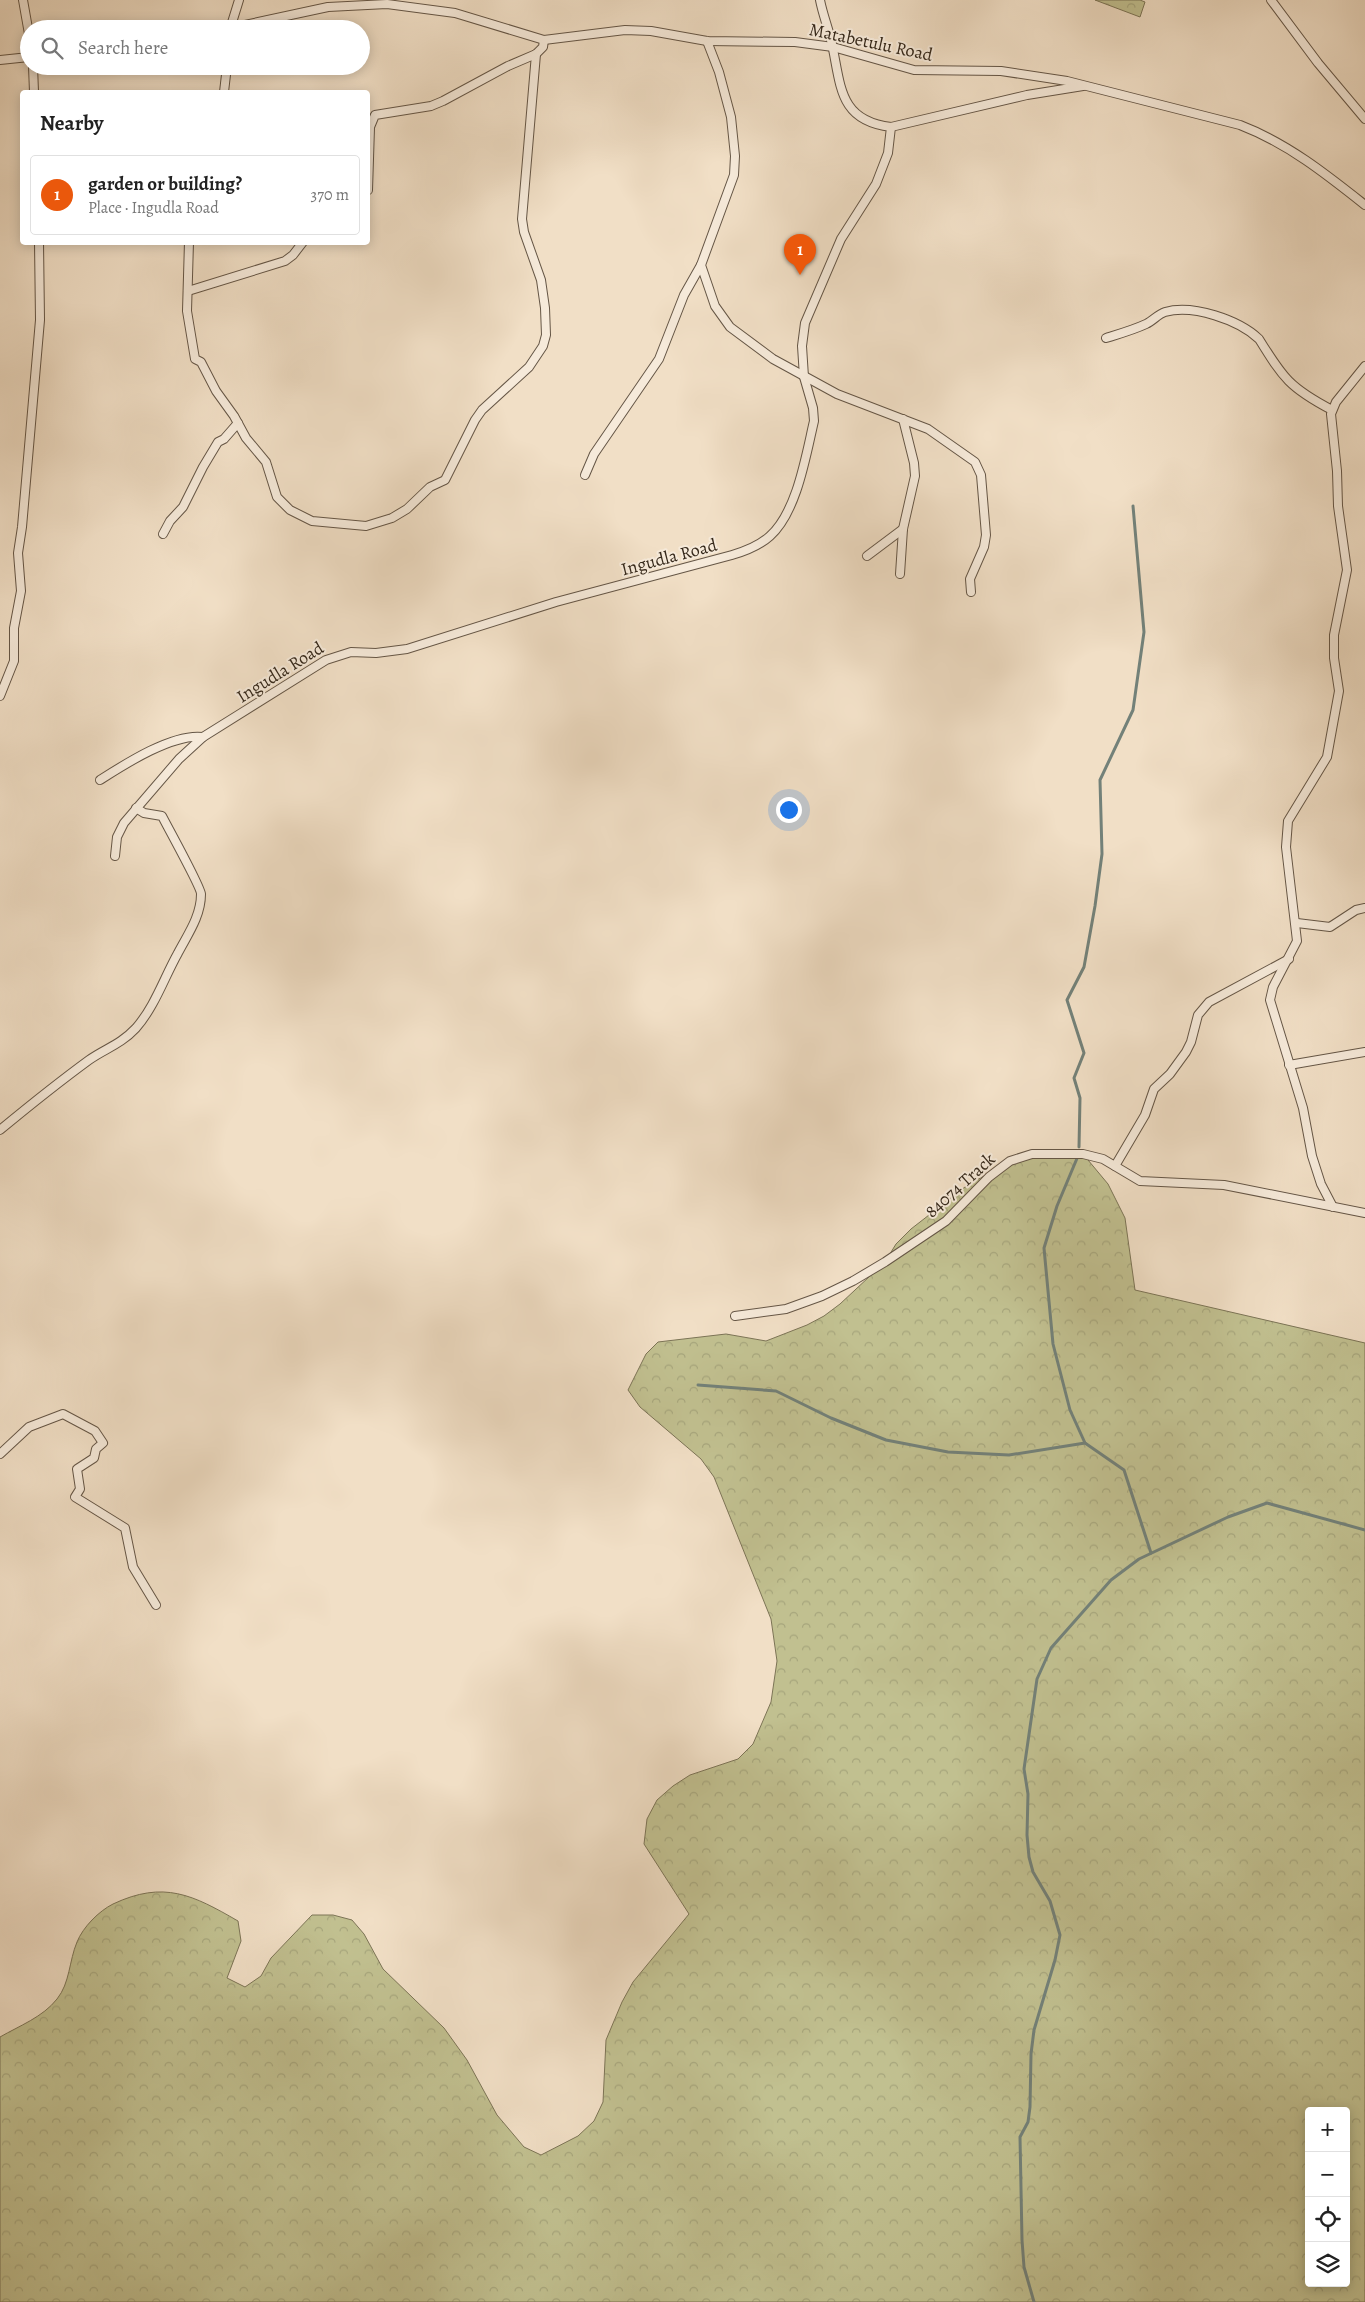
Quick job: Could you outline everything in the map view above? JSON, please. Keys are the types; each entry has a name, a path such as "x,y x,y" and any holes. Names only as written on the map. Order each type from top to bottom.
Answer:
{"street":[{"path":"23,0 27,20"},
{"path":"232,20 239,0"},
{"path":"820,0 833,47 842,96 861,116 874,124 892,127 1027,96 1088,85"},
{"path":"1271,0 1318,63 1365,118"},
{"name":"Matabetulu Road","path":"267,20 328,7 413,3 471,17 544,40 625,30 651,31 707,41 763,40 833,47 914,70 1001,71 1088,85 1240,125 1261,133 1304,159 1365,205"},
{"path":"370,127 375,115 432,106 443,102 508,66 536,54 543,47 544,40"},
{"path":"585,475 594,454 659,359 684,295 701,265 734,175 735,156 731,116 719,72 707,41"},
{"path":"189,245 188,325 195,359 201,362 216,391 246,438 266,462 277,497 290,510 312,521 366,526 382,522 407,509 430,487 445,480 475,420 482,410 529,367 545,340 545,308 541,280 524,232 522,219 536,54"},
{"path":"0,60 20,57"},
{"path":"33,75 34,90"},
{"path":"224,90 226,75"},
{"name":"Ingudla Road","path":"115,856 119,832 136,808 178,759 202,737 337,655 351,652 376,653 406,649 556,602 732,556 755,547 777,529 786,515 798,483 814,421 813,408 804,377 802,346 808,314 841,239 876,184 888,153 892,127"},
{"path":"0,696 14,661 14,628 20,591 18,553 22,527 40,320 39,245"},
{"path":"188,291 285,261 293,255 301,245"},
{"path":"701,265 715,306 730,327 773,359 837,394 928,429 942,440 968,455 975,462 981,475 986,534 984,547 970,578 971,592"},
{"path":"1106,338 1138,328 1165,312 1200,311 1215,314 1254,333 1260,339 1286,380 1308,397 1332,410"},
{"path":"1333,1207 1321,1184 1312,1156 1303,1108 1270,1000 1273,987 1297,941 1297,923 1286,833 1293,810 1321,771 1328,757 1339,691 1334,658 1334,635 1348,570 1338,506 1338,471 1331,428 1332,410 1357,373 1365,366"},
{"path":"900,574 903,529 914,484 915,469 903,420"},
{"path":"163,534 170,521 183,507 203,466 218,442 224,439 238,423"},
{"path":"867,556 903,529"},
{"path":"100,780 123,765 182,738 202,737"},
{"path":"0,1130 43,1094 90,1059 117,1045 136,1028 153,1005 175,958 195,925 201,892 172,834 162,816 144,814 136,808"},
{"path":"1297,923 1330,927 1356,910 1365,908"},
{"path":"1115,1166 1145,1115 1154,1089 1170,1074 1190,1046 1194,1024 1201,1010 1209,1002 1289,959"},
{"path":"1289,1065 1365,1052"},
{"name":"84074 Track","path":"735,1316 786,1309 822,1296 853,1281 946,1221 989,1177 1010,1160 1032,1154 1084,1154 1103,1159 1140,1181 1224,1185 1365,1214"},
{"path":"0,1454 29,1427 63,1414 95,1431 103,1443 96,1449 94,1458 77,1470 80,1489 75,1497 125,1528 133,1567 156,1606"}],"green space":[{"path":"1095,0 1140,0 1145,2 1140,17"},
{"path":"1083,1154 1108,1184 1125,1218 1135,1290 1365,1343 1365,2302 0,2302 0,2037 38,2016 57,1999 67,1979 74,1949 83,1931 102,1911 113,1904 131,1897 163,1892 178,1894 207,1904 238,1921 241,1941 227,1978 245,1987 261,1976 271,1958 312,1915 333,1915 352,1920 364,1934 383,1969 444,2028 467,2060 497,2115 524,2147 541,2155 578,2136 594,2121 603,2102 606,2040 622,2002 633,1982 689,1914 644,1844 647,1819 657,1800 673,1786 690,1775 738,1759 753,1744 771,1702 777,1661 771,1619 714,1477 701,1459 640,1407 628,1390 646,1354 658,1342 726,1334 766,1341 807,1325 824,1316 840,1304 885,1262 896,1244 911,1229 965,1187 982,1177 989,1177 1020,1157"}],"waterway":[{"path":"1079,1147 1080,1098 1074,1078 1084,1053 1067,1000 1084,967 1095,906 1102,854 1100,780 1133,710 1144,632 1133,506"},
{"path":"1078,1156 1057,1206 1044,1248 1053,1344 1070,1410 1085,1443 1124,1470 1151,1553"},
{"path":"698,1385 776,1391 831,1418 886,1440 948,1452 1009,1455 1085,1443"},
{"path":"1034,2302 1024,2267 1020,2137 1028,2122 1030,2107 1031,2054 1034,2030 1055,1960 1060,1935 1050,1901 1033,1872 1029,1857 1027,1835 1028,1794 1024,1769 1037,1679 1051,1648 1111,1580 1139,1559 1228,1517 1267,1503 1365,1530"}],"place":[{"name":"garden or building?","path":"800,275"}]}
